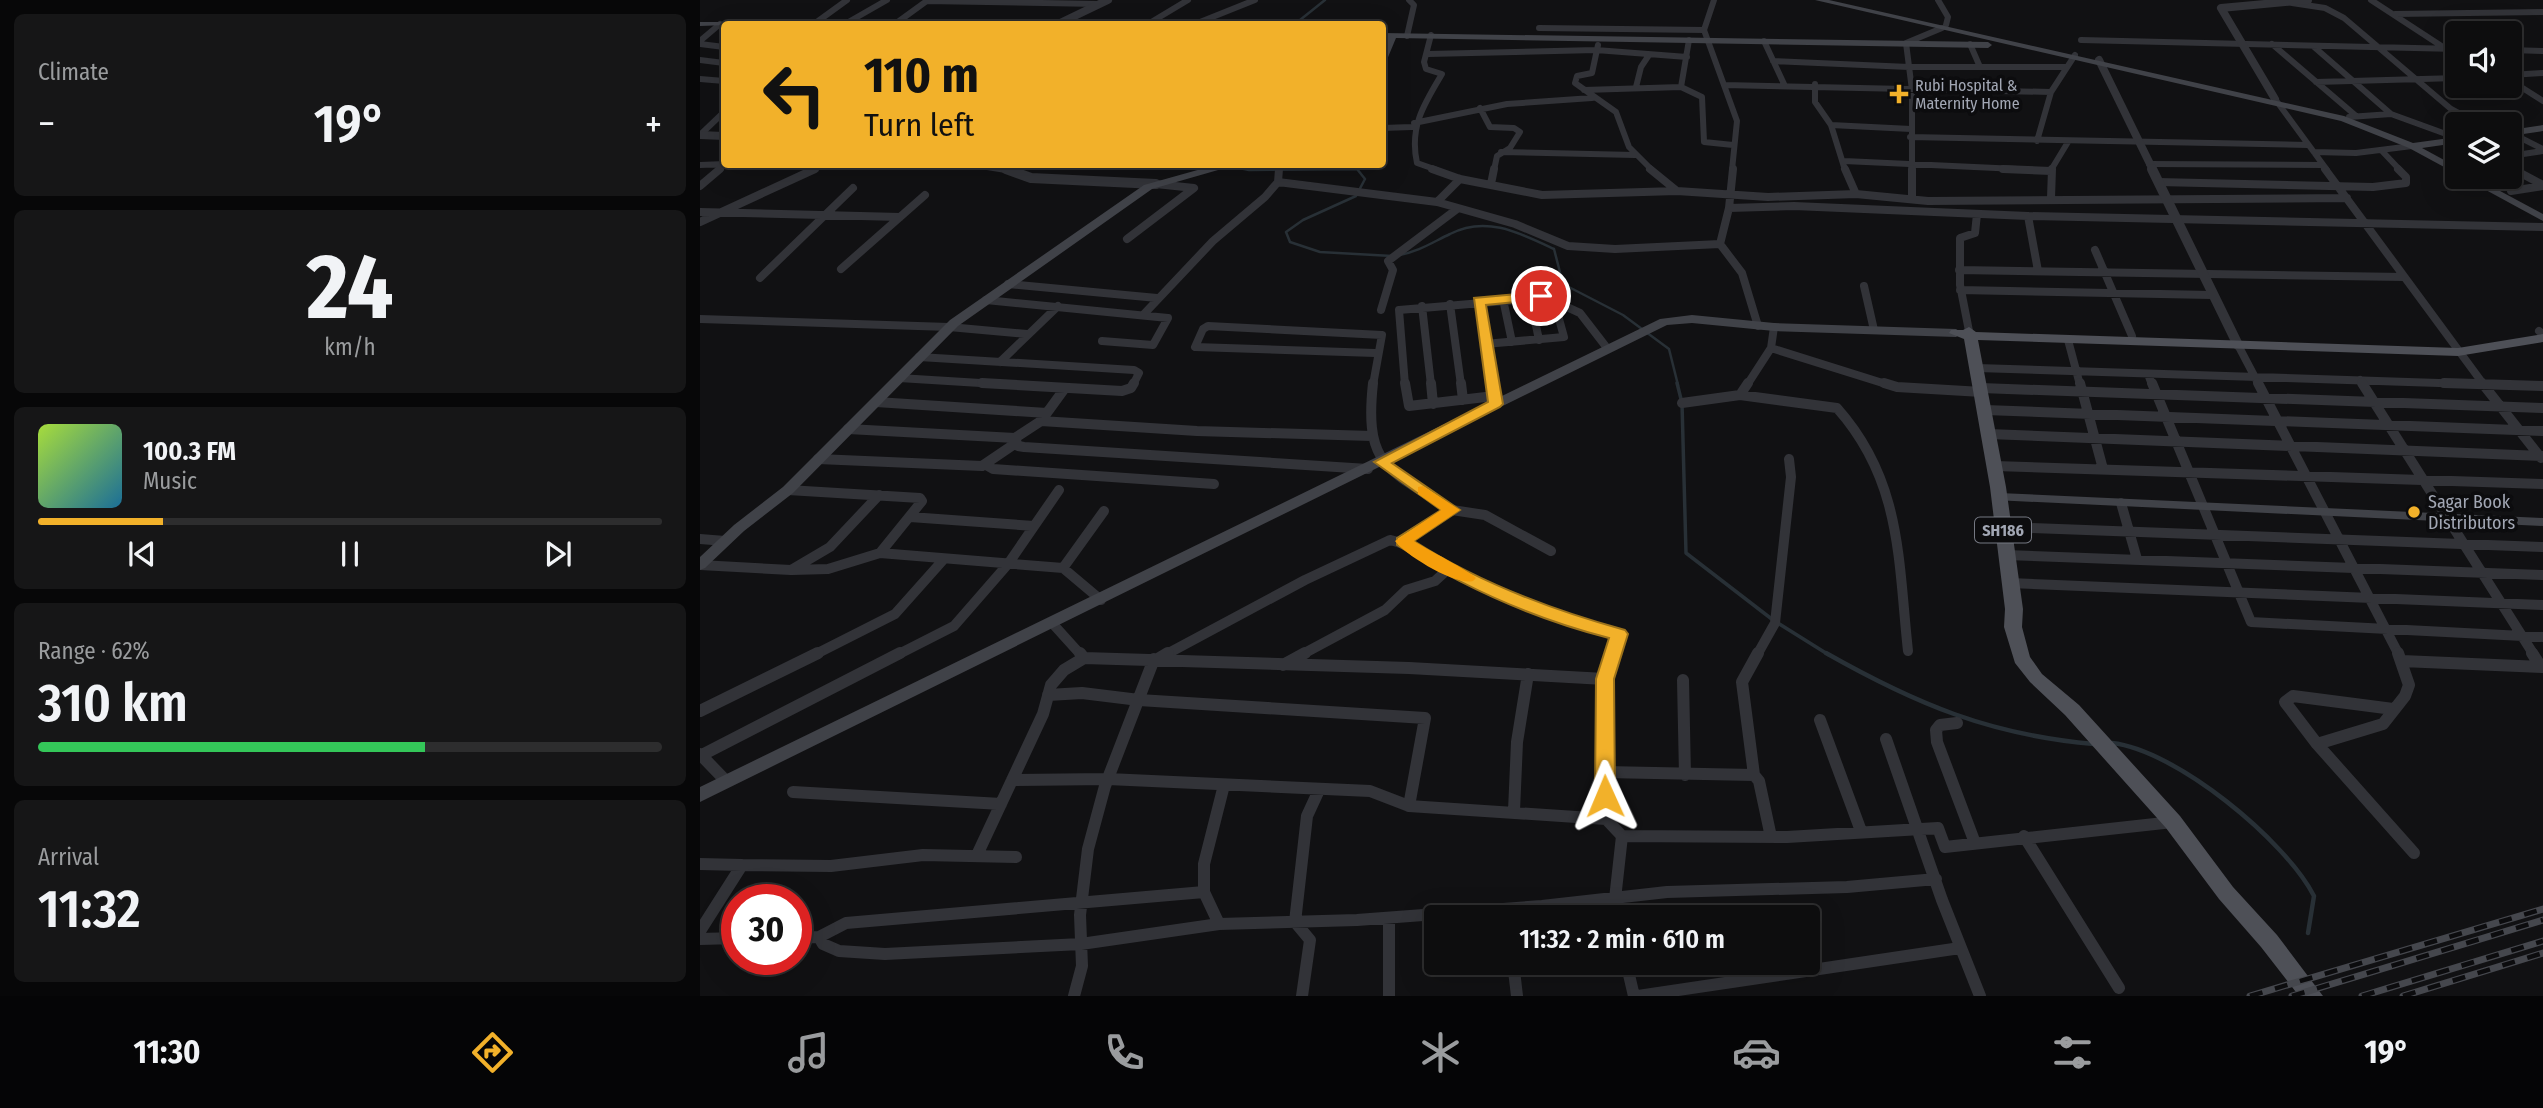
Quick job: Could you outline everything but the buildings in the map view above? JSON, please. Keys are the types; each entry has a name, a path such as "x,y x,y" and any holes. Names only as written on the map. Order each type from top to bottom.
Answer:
{"main road":[{"path":"1819,0 2035,45 2074,56"},
{"path":"1834,0 2019,45 2350,117 2445,158"},
{"path":"700,24 720,24"},
{"path":"1387,35 2035,45"},
{"path":"2522,131 2541,129"},
{"path":"2417,146 2445,141"},
{"path":"2417,146 2445,164"},
{"path":"700,565 788,490 950,327 1008,284 1156,184 1221,168"},
{"path":"2489,189 2543,218"},
{"path":"2507,189 2543,208"},
{"path":"700,794 1375,465 1494,400 1664,322 1692,320 1774,327 2132,336 2236,342"},
{"path":"1965,333 2068,340 2455,348 2542,333"},
{"name":"SH186","path":"1965,333 1982,390 2003,527 2013,628 2021,659 2036,678 2072,710 2173,822 2226,893 2269,941 2312,996"},
{"path":"1999,497 2543,522"}],"street":[{"path":"818,21 847,0"},
{"path":"850,21 887,0"},
{"path":"1064,21 1108,0"},
{"path":"1153,21 1188,0"},
{"path":"1202,21 1255,0"},
{"path":"1407,36 1414,5 1409,0"},
{"path":"1714,0 1704,30 1737,121 1729,208 1720,244"},
{"path":"1912,197 1912,90 1906,43 1944,27 1948,17 1938,0"},
{"path":"2308,0 2221,8 2277,102 2455,348 2541,457"},
{"path":"2371,0 2445,48"},
{"path":"899,21 927,1 1100,4"},
{"path":"2281,3 2325,8 2344,18 2457,112"},
{"path":"2395,14 2543,12"},
{"path":"700,42 720,24"},
{"path":"1539,28 1704,30"},
{"path":"1431,36 1424,62 1426,69 1442,74 1413,125 1413,150 1417,163 1460,178 1531,195 1677,191 1768,197 1856,194 1934,201 2051,198 2347,198"},
{"path":"1600,38 1592,73 1576,77 1575,83 1592,98 1616,112 1635,155 1677,191"},
{"path":"1681,87 1689,40"},
{"path":"2081,40 2445,49"},
{"path":"1764,41 1784,84"},
{"path":"700,42 721,46"},
{"path":"1970,44 1980,67"},
{"path":"2272,44 2316,82 2350,117 2391,114"},
{"path":"2313,46 2391,114 2445,134"},
{"path":"1428,54 1596,50 1649,55 1688,55 1713,52"},
{"path":"2522,50 2543,51"},
{"path":"1636,87 1641,67 1649,55"},
{"path":"2037,141 2051,92 2074,56"},
{"path":"700,60 721,63"},
{"path":"1773,61 1909,67 2067,67"},
{"path":"2100,62 2253,377 2402,661 2409,685 2405,696 2392,709 2383,724 2317,744"},
{"path":"2522,74 2543,73"},
{"path":"2316,82 2445,78"},
{"path":"700,79 721,81"},
{"path":"700,88 721,81"},
{"path":"1724,85 1815,84 1912,90 2051,92"},
{"path":"1815,84 1815,102 1831,125 1844,161 1845,173 1856,194"},
{"path":"1584,90 1681,87 1699,93 1702,97 1704,142 1733,145"},
{"path":"2522,88 2543,101"},
{"path":"1386,128 1413,125 1480,108 1592,98"},
{"path":"1480,108 1490,127 1519,130 1510,148 1495,159 1491,184"},
{"path":"700,135 721,115"},
{"path":"1831,125 2037,141 2382,151 2417,146"},
{"path":"700,135 721,136"},
{"path":"2522,139 2543,150"},
{"path":"2051,198 2050,171 2068,142"},
{"path":"2522,154 2543,150"},
{"path":"2158,182 2338,186 2406,183 2406,177 2382,151"},
{"path":"1501,152 1635,155"},
{"path":"1844,161 2050,171"},
{"path":"700,164 721,165"},
{"path":"2149,164 2323,165"},
{"path":"700,186 721,168"},
{"path":"700,222 816,168"},
{"path":"1001,168 1031,178 1194,188 1127,239"},
{"path":"1143,314 1279,172 1342,192 1437,202 1516,225 1568,246 1615,249 1720,244"},
{"path":"2522,174 2543,186"},
{"path":"1437,202 1460,178"},
{"path":"2511,191 2543,186"},
{"path":"760,278 853,188"},
{"path":"841,269 925,195"},
{"path":"1729,208 1794,206 2028,216 2543,227"},
{"path":"1381,310 1393,270 1388,261 1457,209"},
{"path":"700,212 900,217"},
{"path":"1965,333 1960,290 1960,238 1975,233 1977,214"},
{"path":"2028,216 2038,271"},
{"path":"1720,244 1742,273 1758,326"},
{"path":"2095,250 2132,336"},
{"path":"1959,270 2404,277"},
{"path":"1008,284 1157,298"},
{"path":"1864,286 1874,330"},
{"path":"1960,290 2212,295"},
{"path":"1479,301 1494,400 1463,400 1409,406 1406,402 1399,312 1402,308 1450,304 1479,301 1503,299 1550,296 1556,302 1580,313 1607,348"},
{"path":"1530,297 1539,340"},
{"path":"1503,299 1512,342"},
{"path":"986,300 1168,318 1156,343 1102,341"},
{"path":"1485,344 1561,338 1566,334 1556,302"},
{"path":"1450,304 1463,400"},
{"path":"1000,362 1058,306"},
{"path":"1422,306 1433,404"},
{"path":"700,319 950,327 1027,334"},
{"path":"1375,353 1195,347 1203,329 1208,326 1378,334 1382,337 1375,353 1371,436 1375,465"},
{"path":"1740,395 1770,348 1774,327"},
{"path":"1283,351 1291,330"},
{"path":"2068,340 2103,469"},
{"path":"1770,348 1897,387 2543,408"},
{"path":"900,378 1127,390 1139,373 1134,370 919,358"},
{"path":"1977,368 2543,386"},
{"path":"2148,374 2250,622 2543,637"},
{"path":"2360,380 2542,667"},
{"path":"986,465 1044,417 1065,388"},
{"path":"1682,403 1740,395 1837,408 1867,449 1889,500 1908,651"},
{"path":"876,402 1197,431 1371,436"},
{"path":"1985,410 2543,431"},
{"path":"848,429 1015,440 1024,447 1375,465 1452,510 1485,515 1551,551"},
{"path":"1989,434 2403,448 2541,457"},
{"path":"1771,837 1759,780 1754,775 1742,682 1775,623 1791,477 1789,458"},
{"path":"818,460 986,465 993,469 1214,484"},
{"path":"1995,466 2543,484"},
{"path":"788,490 923,499 880,553"},
{"path":"726,782 701,755 954,625 1008,564 1059,490"},
{"path":"792,570 830,547 879,495"},
{"path":"2121,503 2137,559"},
{"path":"1403,541 1452,510"},
{"path":"1063,568 1104,511"},
{"path":"909,517 1034,526"},
{"path":"2003,527 2543,547"},
{"path":"700,539 725,541"},
{"path":"1074,996 1082,966 1083,902 1088,849 1108,779 1156,659 1305,580 1390,540 1403,541 1444,568 1574,623 1619,634 1605,679 1606,819"},
{"path":"700,565 792,570 828,569 880,553 1063,568 1101,600"},
{"path":"2006,555 2543,575"},
{"path":"700,711 895,614 944,559"},
{"path":"1282,665 1385,610 1406,590 1435,581 1446,571 1444,568"},
{"path":"2010,583 2543,605"},
{"path":"1053,624 1084,658"},
{"path":"1064,670 1073,647"},
{"path":"977,855 1044,714 1051,685 1064,670 1084,658 1605,679"},
{"path":"2402,661 2542,667"},
{"path":"1514,811 1517,742 1528,674"},
{"path":"1684,680 1685,775"},
{"path":"1048,695 1082,693 1139,701 1424,718 1409,806"},
{"path":"2392,709 2293,696 2285,702 2317,744 2414,853"},
{"path":"1820,720 1861,831"},
{"path":"1957,723 1940,725 1936,730 1937,742 1975,843"},
{"path":"1886,739 1936,879 1944,910 1980,996"},
{"path":"1605,772 1754,775"},
{"path":"1012,780 1108,779 1370,791 1409,806 1606,819 1622,836 1771,837 1938,828 1945,847 2024,836 2173,822"},
{"path":"1219,924 1203,892 1204,864 1224,785"},
{"path":"1302,996 1310,940 1295,922 1307,816 1319,790"},
{"path":"793,792 1001,804"},
{"path":"1616,905 1622,836"},
{"path":"2024,836 2119,988"},
{"path":"700,864 831,866 923,855 1016,857"},
{"path":"700,931 742,865"},
{"path":"1570,905 1667,892 1847,887 1936,879"},
{"path":"812,937 819,937 846,923 1203,892"},
{"path":"819,937 823,944 839,951 885,954 1081,944 1219,924 1424,917"},
{"path":"1389,918 1389,996"},
{"path":"700,939 721,938"},
{"path":"1630,975 1636,996 1960,948"},
{"path":"1515,975 1517,996"}],"waterway":[{"path":"1299,21 1325,0"},
{"path":"1240,168 1357,169 1365,179 1356,196 1303,220 1286,232 1290,242 1320,252 1392,256"},
{"path":"1399,255 1477,226 1503,228 1554,249 1563,284 1623,315 1669,349 1678,385"},
{"path":"1677,383 1682,403 1686,553 1773,620 1829,655"},
{"path":"1826,653 1923,702 1987,725 2056,740 2094,744"},
{"path":"2112,743 2138,749 2196,780 2226,801 2279,849 2314,896 2308,933"}],"railway":[{"path":"2250,996 2543,909"},
{"path":"2292,996 2543,920"},
{"path":"2362,996 2543,941"},
{"path":"2403,996 2543,953"}],"slow traffic":[{"path":"1423,490 1452,510 1403,541 1444,568 1467,578"}],"place":[{"name":"Rubi Hospital & Maternity Home","path":"1899,94"},
{"name":"Sagar Book Distributors","path":"2414,512"}],"route":[{"path":"1541,296 1479,301 1495,404 1381,462 1452,510 1403,541 1444,568 1574,623 1619,634 1605,679 1605,796"}]}
